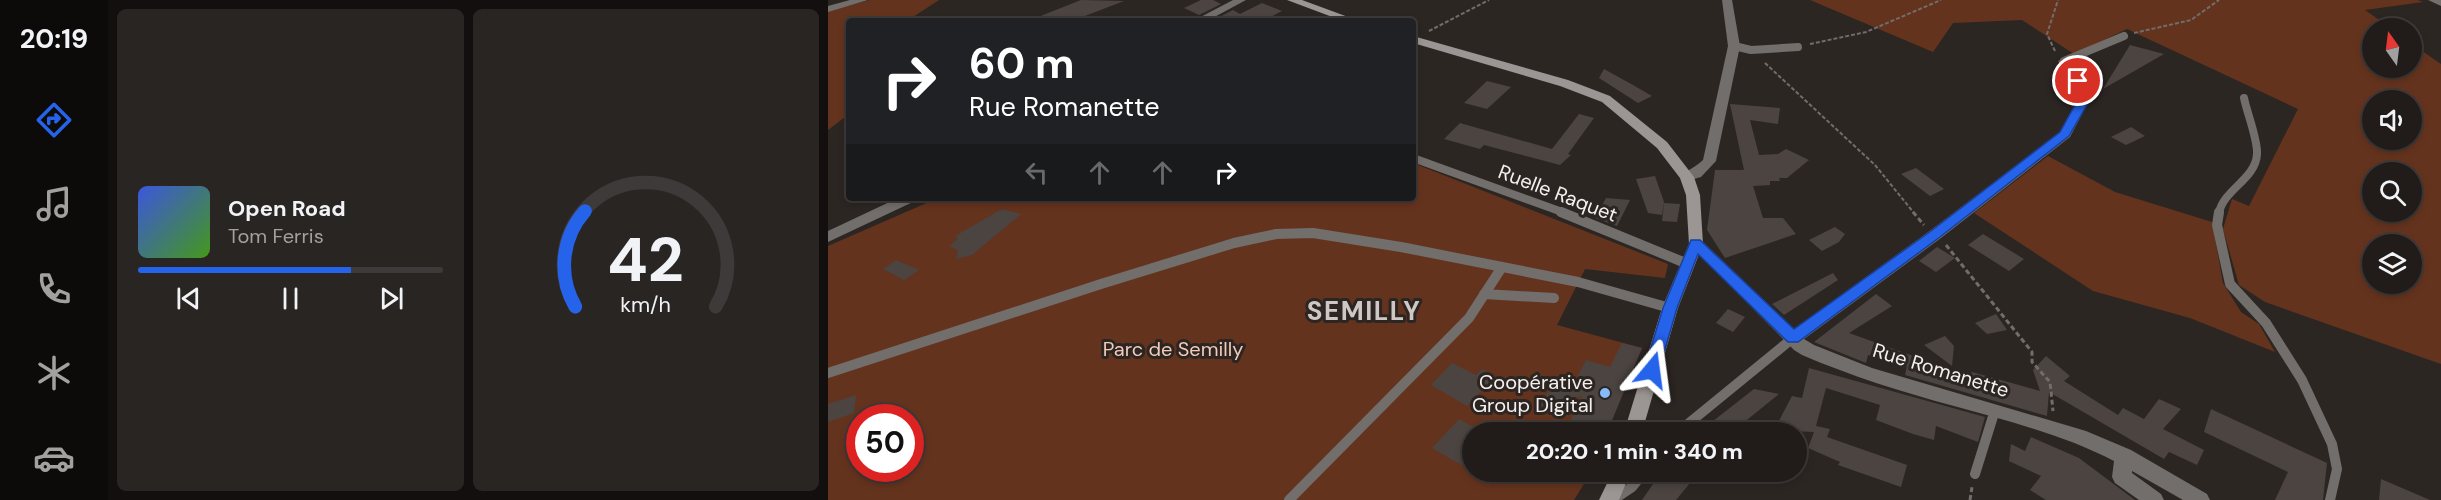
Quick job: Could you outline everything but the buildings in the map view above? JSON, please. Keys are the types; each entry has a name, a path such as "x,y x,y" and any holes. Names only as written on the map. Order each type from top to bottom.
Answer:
{"main road":[{"path":"1292,0 1345,18"},
{"path":"1416,40 1564,83 1606,99 1662,145 1687,177 1693,195 1696,244 1670,308 1637,422"},
{"path":"1611,500 1618,482"}],"street":[{"path":"828,9 863,0"},
{"path":"1204,18 1241,0"},
{"path":"1687,177 1696,174 1709,161 1734,46 1727,0"},
{"path":"2433,0 2441,3"},
{"path":"1793,338 1936,234 2065,134 2082,103 2078,81 2064,61"},
{"path":"828,237 904,201"},
{"name":"Rue Romanette","path":"1696,244 1800,345 1820,355 2062,430 2124,456 2200,500"},
{"path":"2124,456 2122,477 2154,500"}],"lane":[{"path":"2064,61 2124,36"},
{"path":"1734,46 1751,50 1798,47"},
{"path":"2244,98 2257,155 2248,174 2221,202 2217,225 2230,284 2272,332 2302,380 2332,444 2337,469 2330,500"},
{"name":"Ruelle Raquet","path":"1416,159 1550,207 1688,264"},
{"path":"828,373 1123,277 1234,243 1276,234 1313,233 1401,247 1578,282 1670,308"},
{"path":"1289,500 1469,318 1502,267"},
{"path":"1484,294 1554,298"},
{"path":"1690,422 1793,338"},
{"path":"1975,474 1995,410"},
{"path":"1611,500 1636,482"}],"path":[{"path":"1416,37 1489,0"},
{"path":"1798,47 1866,32 1941,0"},
{"path":"2058,0 2047,34 2055,51 2064,61"},
{"path":"2124,36 2191,20 2219,0"},
{"path":"1751,50 1875,165 1922,223 1957,255 2032,351 2032,362 2050,382 2053,414 2062,420 2062,430"}],"green space":[{"path":"870,0 939,0 914,18 846,18 846,116 828,130 828,11"},
{"path":"1810,0 2418,0 2423,2 2365,10 2377,18 2362,18 2362,78 2422,78 2422,51 2441,64 2441,364 2265,302 2239,285 2223,229 2232,199 2249,206 2298,109 2127,29 2074,54 2022,20 1953,23 1933,52"},
{"path":"2048,156 2115,192 2212,222 2223,283 2241,312 2259,324 2275,352 2190,318 2093,291 1974,213"},
{"name":"Parc de Semilly","path":"1416,164 1668,264 1665,278 1585,269 1557,325 1642,348 1611,422 1462,422 1462,482 1585,482 1574,500 828,500 828,246 931,201 1416,201"}],"place":[{"name":"Coopérative Group Digital","path":"1605,393"}],"district":[{"name":"SEMILLY","path":"1364,311"}],"route":[{"path":"1652,370 1670,308 1696,244 1793,338 1936,234 2065,134 2082,103 2078,81"}]}
